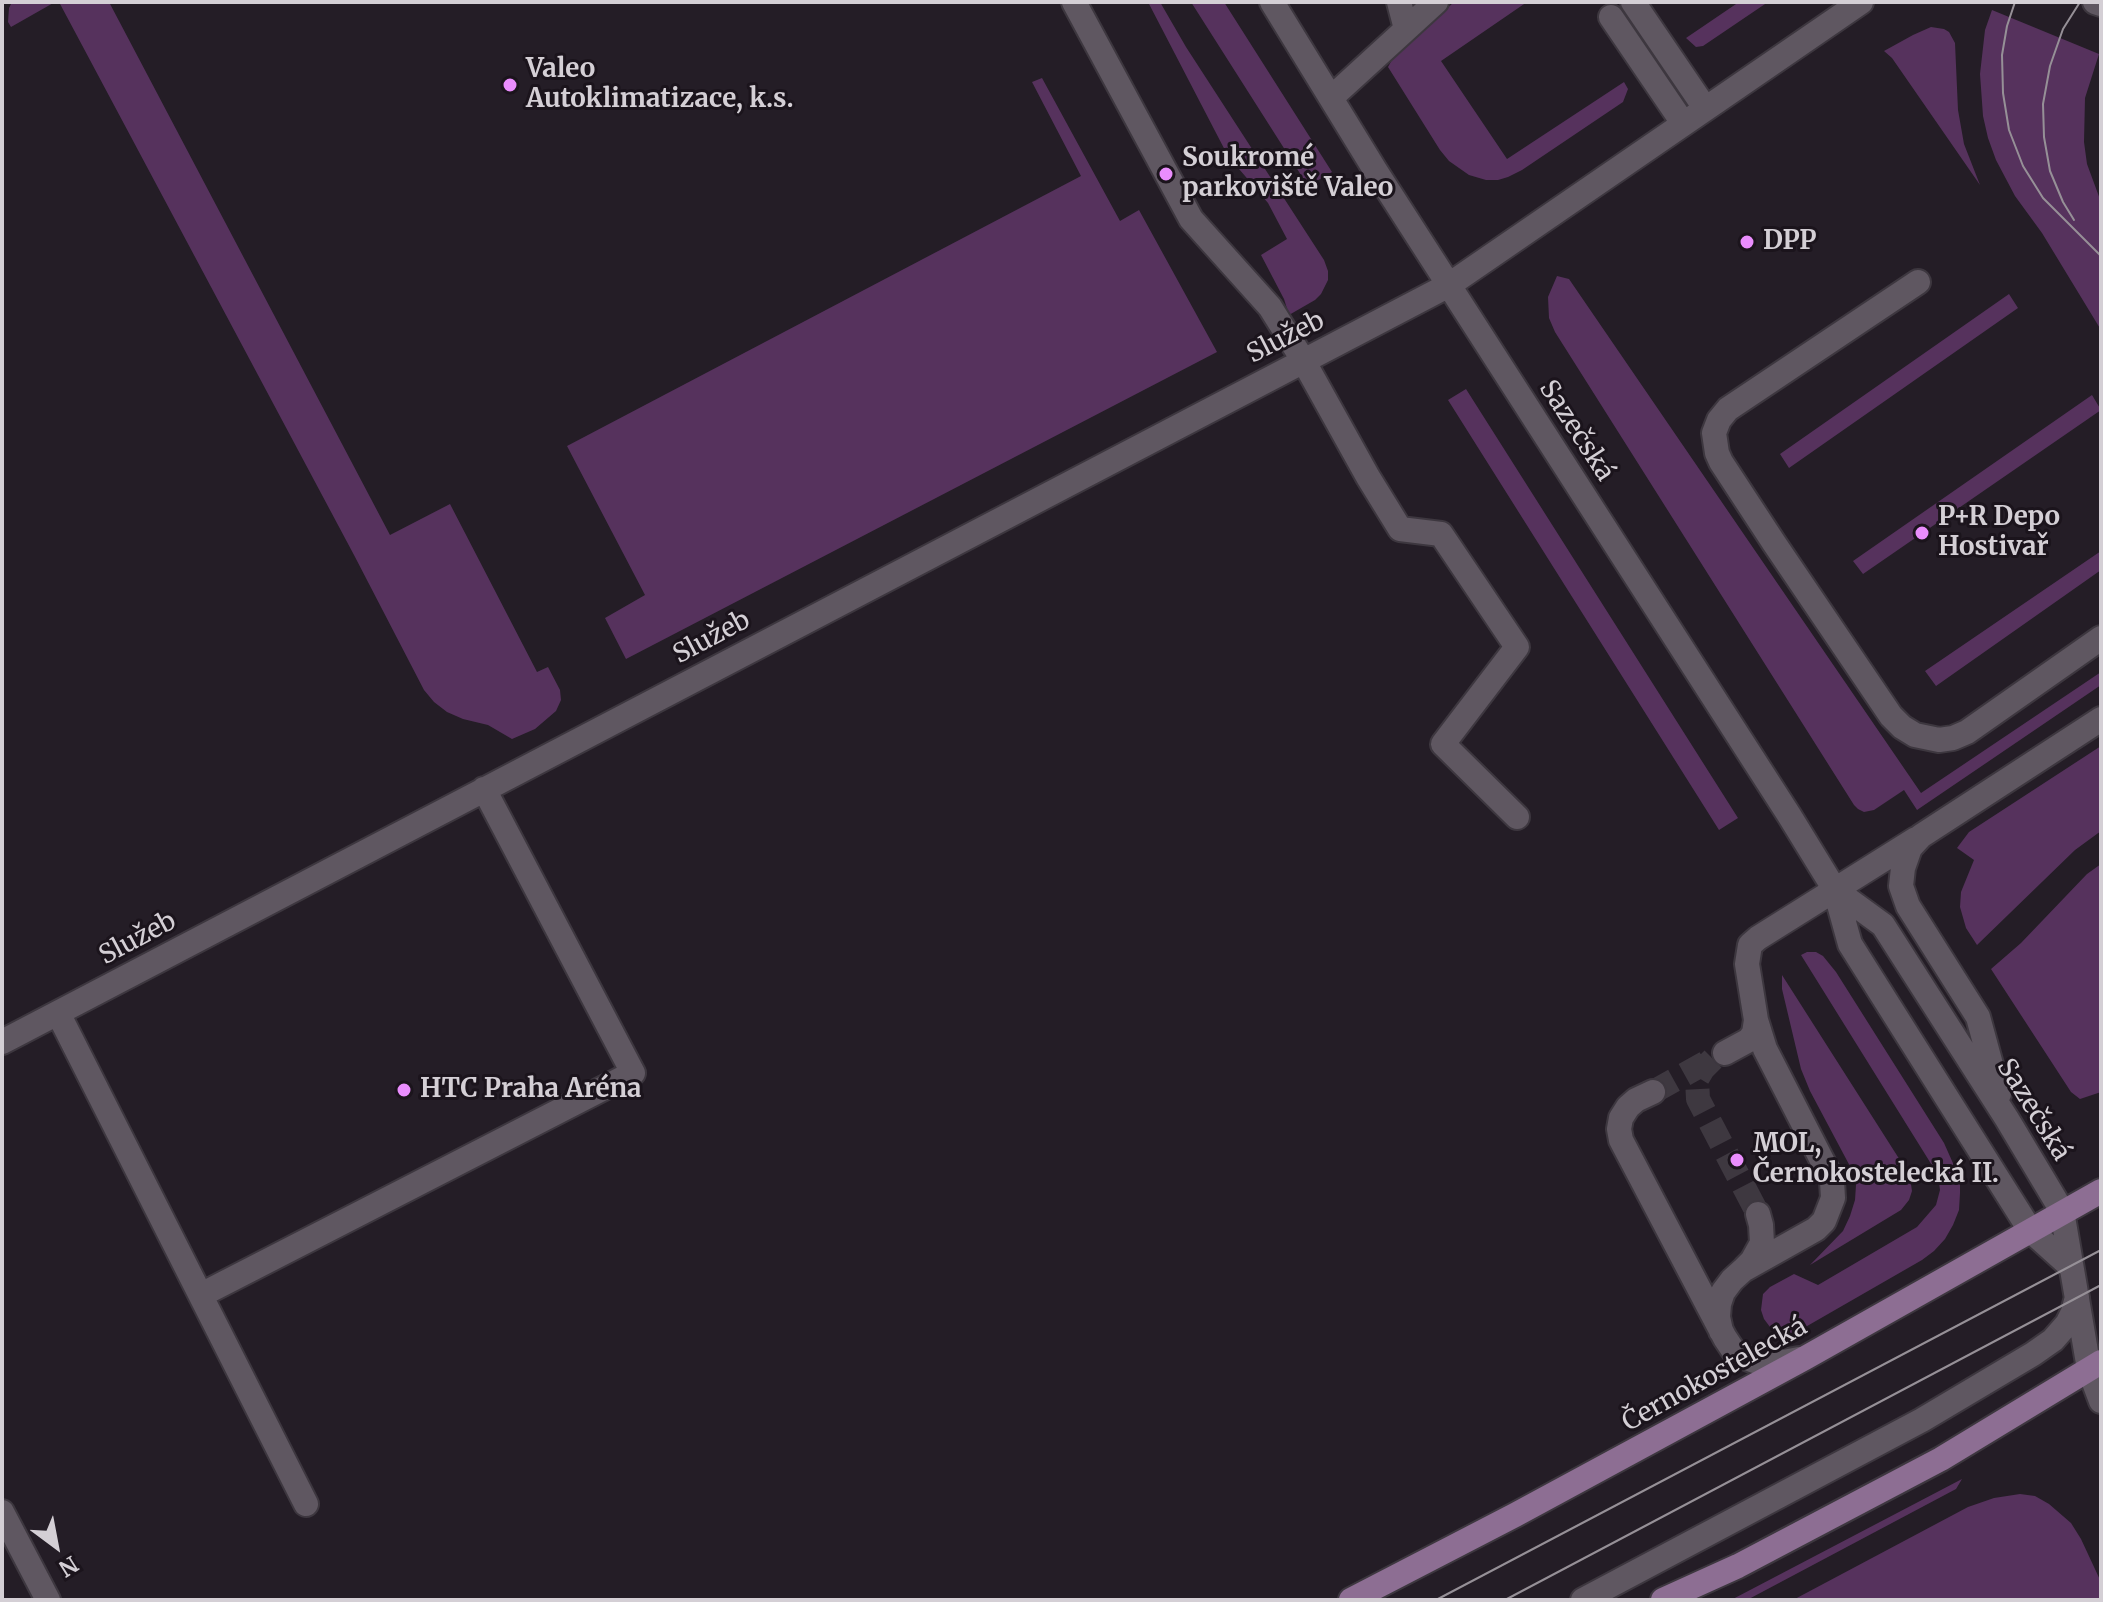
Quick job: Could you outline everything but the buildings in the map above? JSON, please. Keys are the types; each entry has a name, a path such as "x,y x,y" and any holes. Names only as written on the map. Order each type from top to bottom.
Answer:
{"main road":[{"name":"Černokostelecká","path":"1351,1600 1805,1358 2101,1191"},
{"path":"1663,1600 1738,1566 1941,1459 2095,1365"}],"street":[{"path":"1074,2 1191,219 1270,307 1400,529 1441,534 1517,647 1443,744 1517,817"},
{"name":"Sazečská","path":"1272,2 1449,285 1789,815 1835,890 1850,944 2030,1230 2070,1266"},
{"path":"1399,2 1406,29"},
{"path":"1331,98 1436,2"},
{"path":"1633,2 1705,108"},
{"name":"Služeb","path":"2,1042 1449,285 1861,2"},
{"path":"2095,2 2101,4"},
{"path":"1611,17 1683,123"},
{"path":"1918,282 1728,409 1714,433 1721,462 1891,716 1915,735 1939,740 1967,732 2101,638"},
{"path":"1743,1270 1816,1229 1828,1214 1833,1198 1828,1172 1765,1049 1756,1020 1747,964 1750,945 2101,719"},
{"path":"201,1295 633,1073 484,789"},
{"path":"1921,836 1910,848 1901,886 1908,906 1978,1017 2007,1119"},
{"name":"Sazečská","path":"1835,890 1883,925 2062,1211 2070,1266 2101,1401"},
{"path":"58,1013 306,1504"},
{"path":"1725,1053 1749,1040 1754,1033 1756,1020"},
{"path":"1653,1092 1628,1107 1621,1118 1621,1140 1721,1331 1733,1350 1754,1361 1768,1365 1805,1358"},
{"path":"1721,1331 1718,1317 1723,1292 1752,1261 1762,1243 1758,1214"},
{"path":"1583,1600 1922,1420 2033,1354 2053,1340 2067,1324 2077,1297"},
{"path":"2,1512 48,1600"}],"shaded area":[{"path":"12,2 55,2 11,27 8,22"},
{"path":"59,2 109,2 390,535 450,504 537,672 548,667 560,690 561,700 556,711 535,729 512,739 488,725 447,712 424,690"},
{"path":"1148,2 1160,2 1324,260 1328,280 1321,294 1289,315 1261,255 1287,239 1268,203 1228,156"},
{"path":"1191,2 1224,2 1332,172 1308,186"},
{"path":"1454,2 1527,2 1441,61 1507,159 1624,82 1628,89 1623,102 1508,177 1486,180 1469,175 1449,161 1440,150 1388,67 1393,58"},
{"path":"1739,2 1768,2 1703,46 1696,47 1686,38"},
{"path":"1992,10 2099,54 2085,98 2084,142 2087,164 2101,202 2101,330 2042,233 2015,196 1988,138 1980,74 1985,30"},
{"path":"1931,27 1949,32 1955,43 1958,110 1964,144 1980,185 1892,58 1884,51"},
{"path":"1042,78 1120,221 1139,210 1217,352 626,659 605,618 645,595 567,446 1081,176 1032,82"},
{"path":"1557,276 1569,279 1921,793 2101,672 2101,685 1917,810 1904,790 1874,810 1864,812 1858,809 1555,332 1549,318 1548,297"},
{"path":"2009,294 2018,308 1789,468 1780,454"},
{"path":"1466,389 1738,818 1719,830 1448,400"},
{"path":"2092,395 2101,410 1863,574 1853,561"},
{"path":"2101,551 2101,570 1936,686 1925,671"},
{"path":"2101,746 2101,831 2075,850 1977,945 1966,928 1960,907 1961,892 1974,860 1957,848 1969,832"},
{"path":"2101,864 2101,1092 2080,1099 2071,1092 1991,969 2021,943 2087,874"},
{"path":"1807,952 1823,956 1836,972 1944,1143 1960,1179 1960,1193 1959,1210 1953,1225 1934,1251 1795,1333 1785,1335 1770,1327 1761,1310 1763,1294 1770,1287 1794,1274 1818,1285 1917,1227 1936,1205 1940,1190 1938,1175 1801,955"},
{"path":"1782,975 1905,1168 1912,1191 1901,1210 1810,1265 1843,1231 1855,1200 1856,1185 1852,1170 1801,1069 1782,989"},
{"path":"1962,1479 1956,1489 1747,1600 1731,1600"},
{"path":"2020,1494 2035,1496 2071,1523 2101,1582 2101,1600 1793,1600 1968,1507 1994,1498"}],"tunnel":[{"path":"1713,1059 1697,1079 1698,1099 1758,1214"},
{"path":"1653,1092 1707,1062"}],"tram line":[{"path":"2015,2 2002,55 2003,93 2009,130 2023,166 2043,198 2101,256"},
{"path":"2074,220 2050,171 2044,137 2043,104 2050,66 2063,29 2080,2"},
{"path":"1436,1600 2101,1250"},
{"path":"1505,1600 2101,1285"}],"place":[{"name":"Valeo Autoklimatizace, k.s.","path":"510,85"},
{"name":"Soukromé parkoviště Valeo","path":"1166,174"},
{"name":"DPP","path":"1747,242"},
{"name":"P+R Depo Hostivař","path":"1922,533"},
{"name":"HTC Praha Aréna","path":"404,1090"},
{"name":"MOL, Černokostelecká II.","path":"1737,1160"}]}
